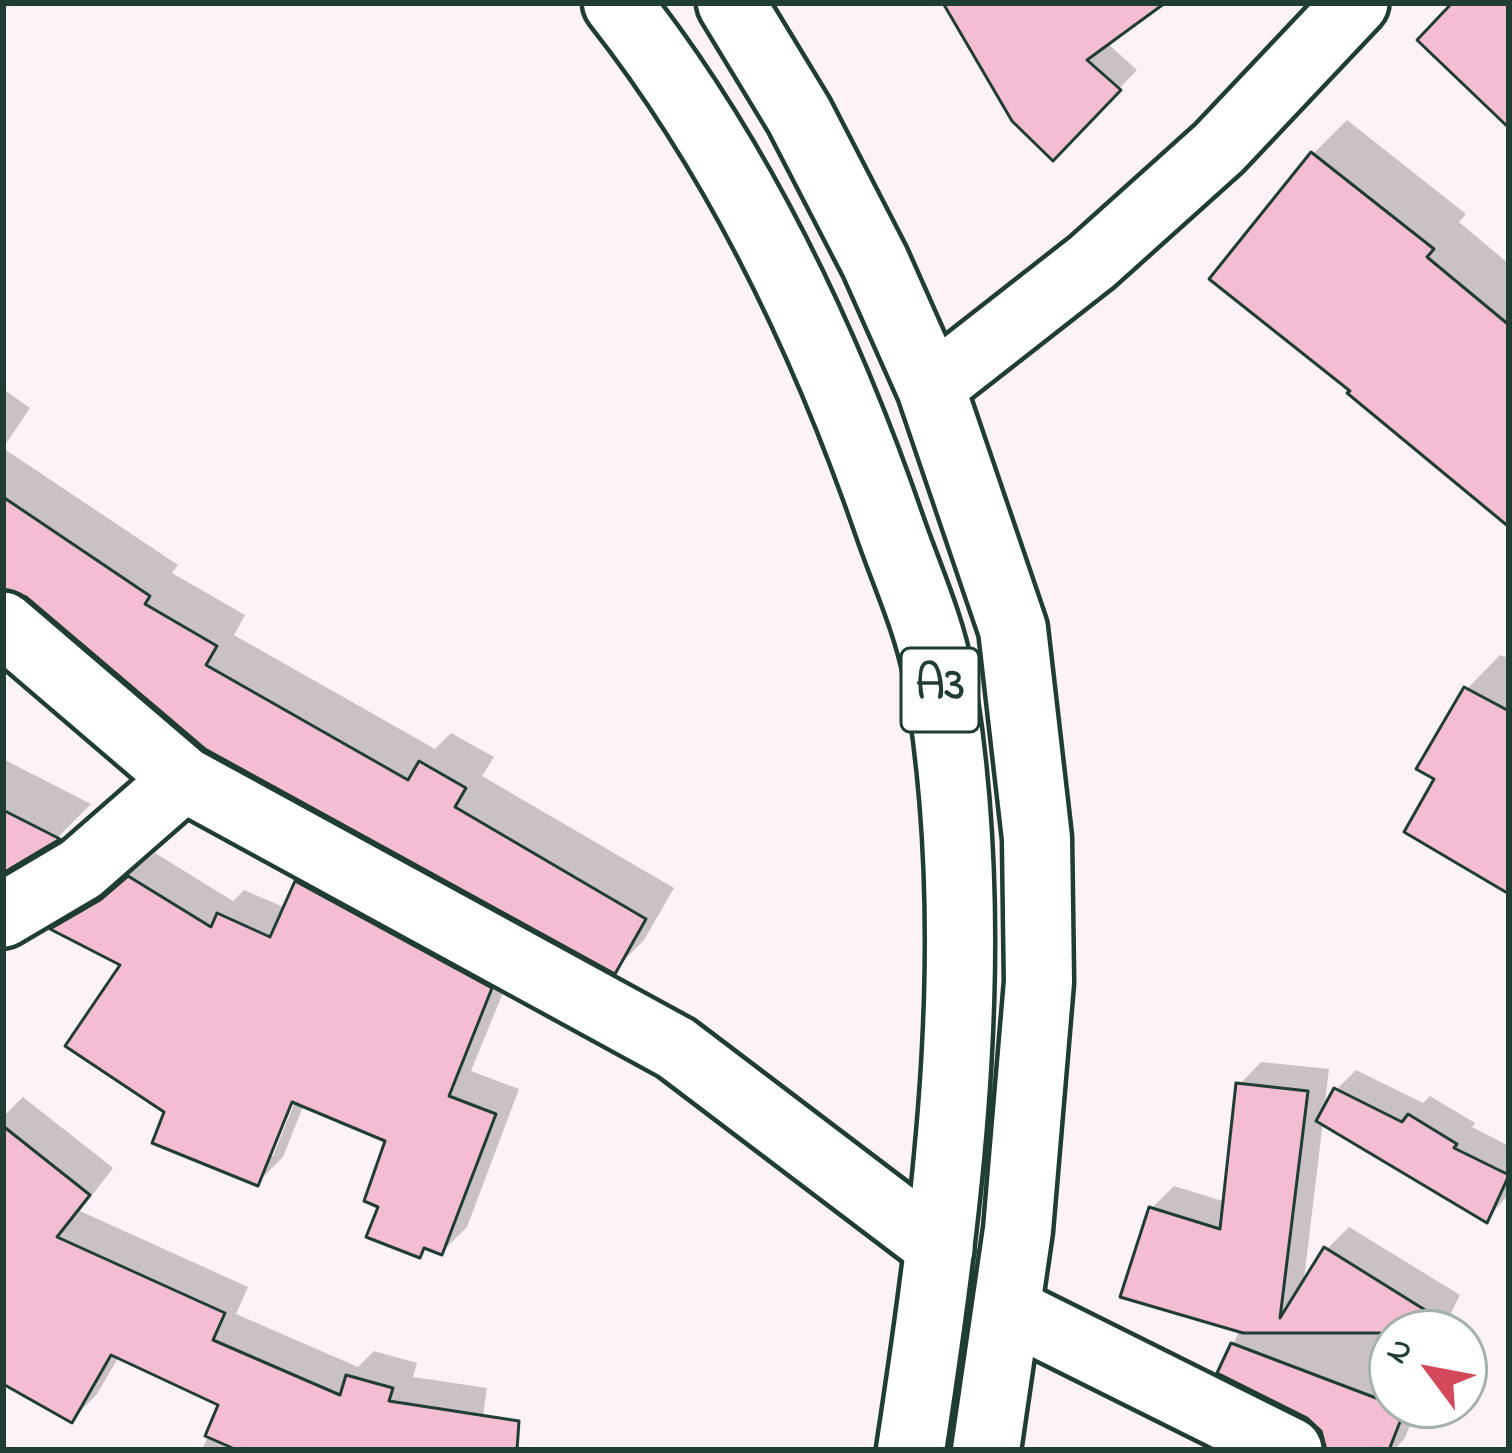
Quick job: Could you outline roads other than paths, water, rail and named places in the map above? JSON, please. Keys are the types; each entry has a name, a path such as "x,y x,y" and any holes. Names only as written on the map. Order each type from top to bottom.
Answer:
{"highway":[{"name":"A3","path":"617,3 664,63 708,135 805,316 859,436 937,668 960,867 962,1005 941,1249 911,1450"},
{"name":"A3","path":"731,3 821,157 875,262 931,388 1013,629 1037,838 1039,982 1018,1230 986,1450"}],"street":[{"path":"931,388 1092,262 1219,148 1356,3"},
{"path":"3,624 184,779 676,1048 941,1249"},
{"path":"3,915 81,869 184,779"},
{"path":"1006,1309 1290,1450"}]}
